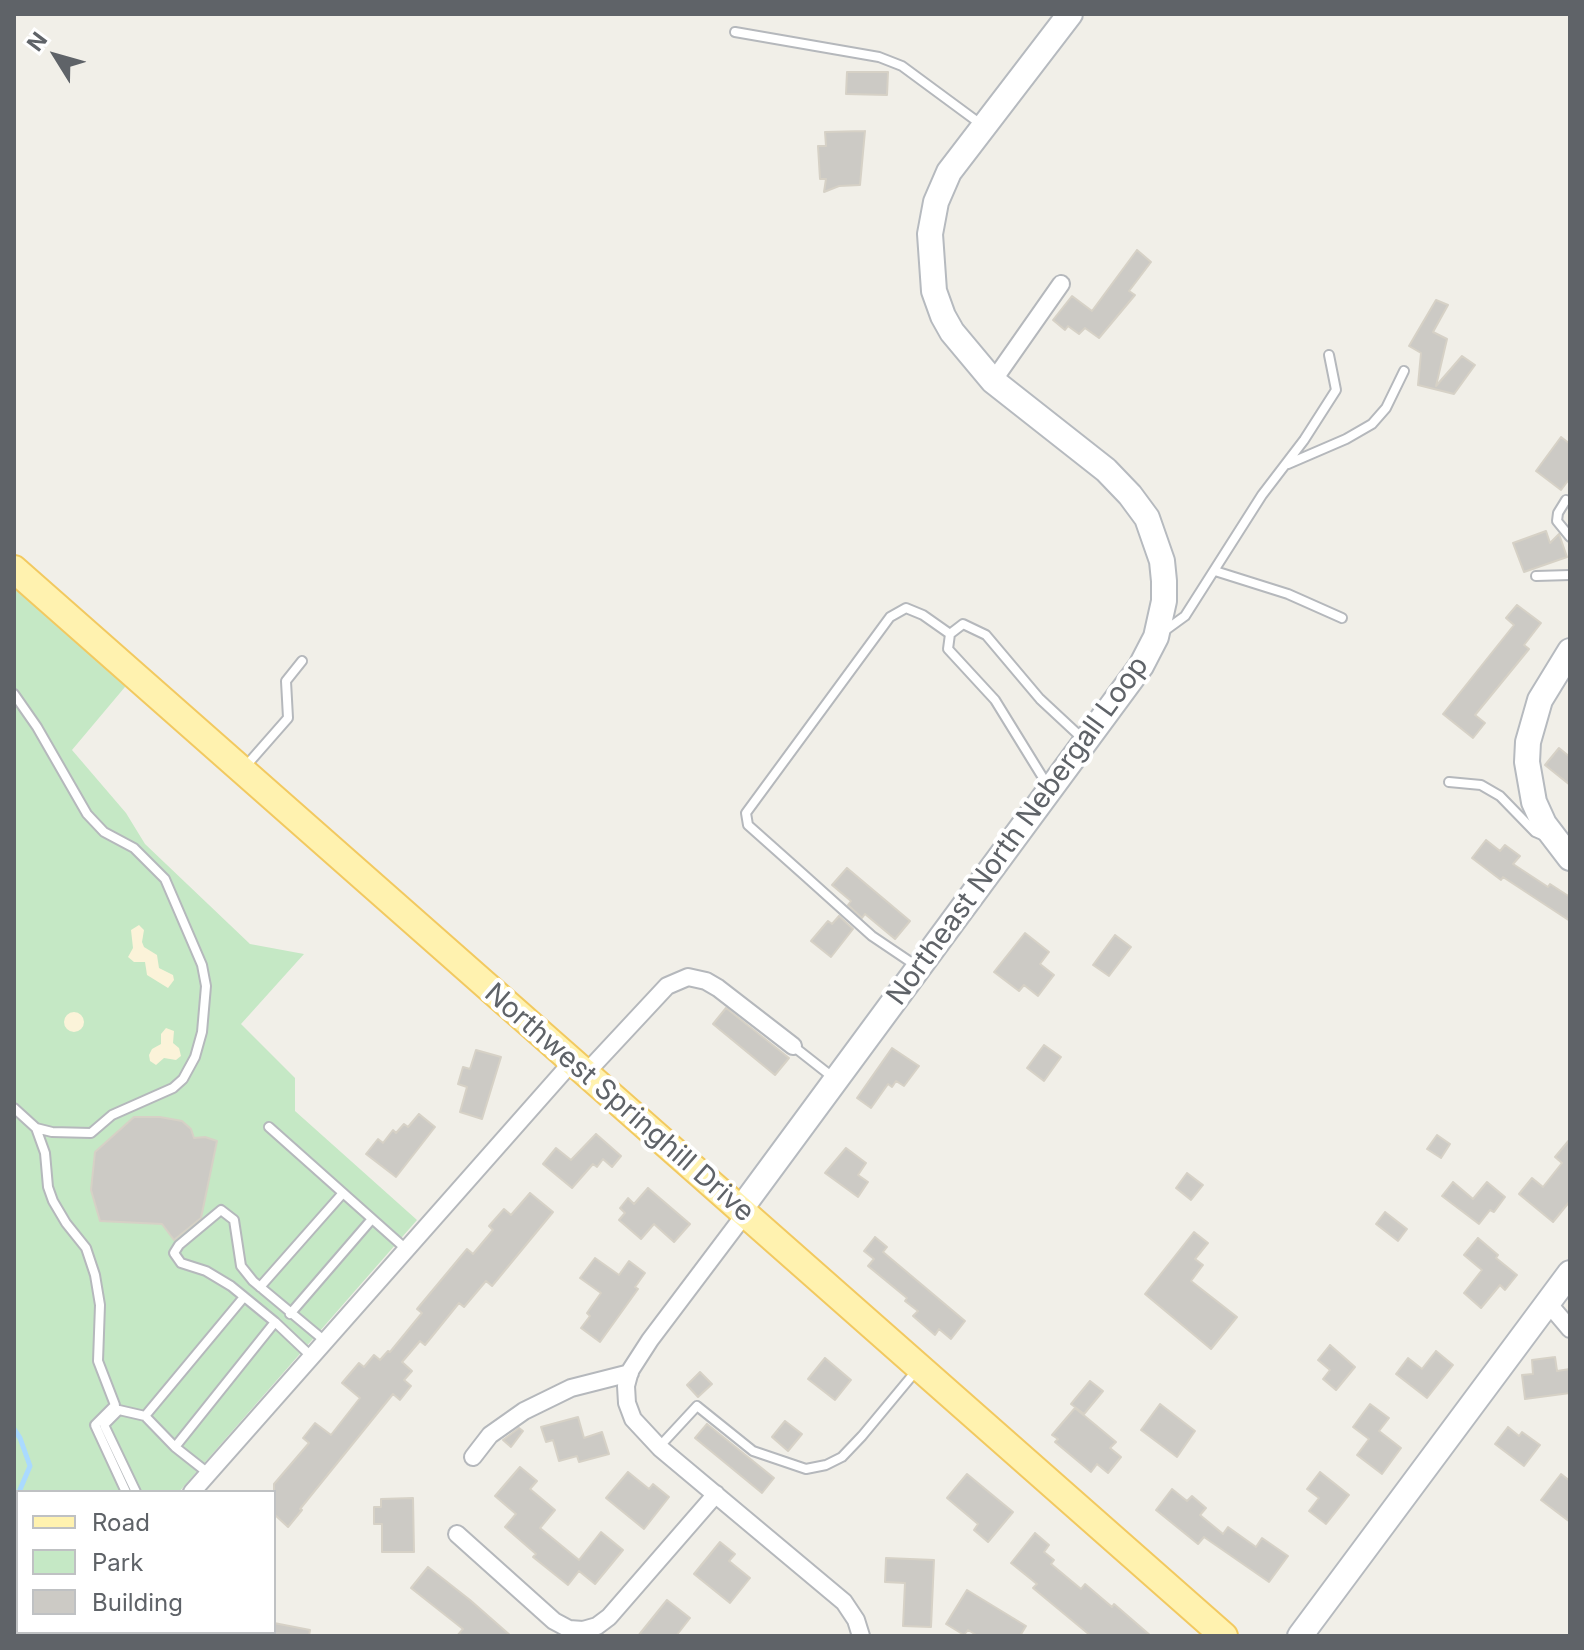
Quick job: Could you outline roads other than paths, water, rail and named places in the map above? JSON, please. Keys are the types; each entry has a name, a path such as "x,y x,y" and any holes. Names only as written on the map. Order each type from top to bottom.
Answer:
{"main road":[{"name":"Northwest Springhill Drive","path":"14,569 1224,1636"}],"street":[{"name":"Northeast North Nebergall Loop","path":"742,1212 1141,666 1156,637 1164,601 1164,581 1162,561 1147,518 1106,470 993,381 963,347 943,316 934,291 929,258 936,202 949,172 1070,14"},
{"path":"993,381 1061,284"},
{"path":"1564,850 1534,802 1528,772 1528,742 1540,700 1570,651"},
{"path":"194,1490 407,1250 578,1068 667,986 688,977 706,981 793,1046"},
{"path":"742,1212 650,1340 630,1373 626,1386 627,1403 633,1419 659,1447 844,1602 856,1620 861,1636"},
{"path":"1300,1636 1570,1273"},
{"path":"1548,1303 1570,1329"},
{"path":"473,1457 490,1435 524,1411 571,1388 630,1373"},
{"path":"457,1534 554,1621 569,1629 583,1630 597,1626 609,1617 716,1494"}],"lane":[{"path":"735,32 879,57 902,66 982,126"},
{"path":"1156,637 1185,616 1262,495 1304,440 1336,390 1329,355"},
{"path":"1284,467 1372,424 1386,408 1404,371"},
{"path":"1566,500 1557,521 1570,537"},
{"path":"1215,571 1288,594 1342,618"},
{"path":"1536,576 1570,575"},
{"path":"919,968 872,936 792,865 748,825 746,813 890,617 906,608 923,615 950,634"},
{"path":"1050,790 995,700 948,649 950,634 963,624 986,635 1040,699 1086,742"},
{"path":"242,771 288,718 286,681 302,661"},
{"path":"14,694 37,727 87,814 104,832 144,857 165,879 202,965 206,986 200,1041 192,1065 178,1084 157,1097 112,1115 91,1133 52,1132 36,1128"},
{"path":"1449,782 1481,785 1500,796 1535,832 1564,850"},
{"path":"793,1046 836,1080"},
{"path":"14,1108 36,1128 45,1153 48,1187 53,1201 91,1258 100,1305 98,1361 115,1405 95,1425 125,1490"},
{"path":"269,1127 407,1250"},
{"path":"260,1287 343,1193"},
{"path":"312,1357 244,1297 206,1271 181,1263 174,1253 221,1210 234,1220 241,1266 290,1314 328,1339"},
{"path":"290,1314 372,1219"},
{"path":"145,1416 244,1297"},
{"path":"175,1447 275,1322"},
{"path":"659,1447 697,1406 753,1451 806,1469 826,1465 842,1457 862,1436 919,1367"},
{"path":"135,1490 104,1425 119,1410 145,1416 175,1447 208,1474"}],"waterway":[{"path":"14,1429 30,1466 20,1490"},
{"path":"14,1505 16,1500"}]}
